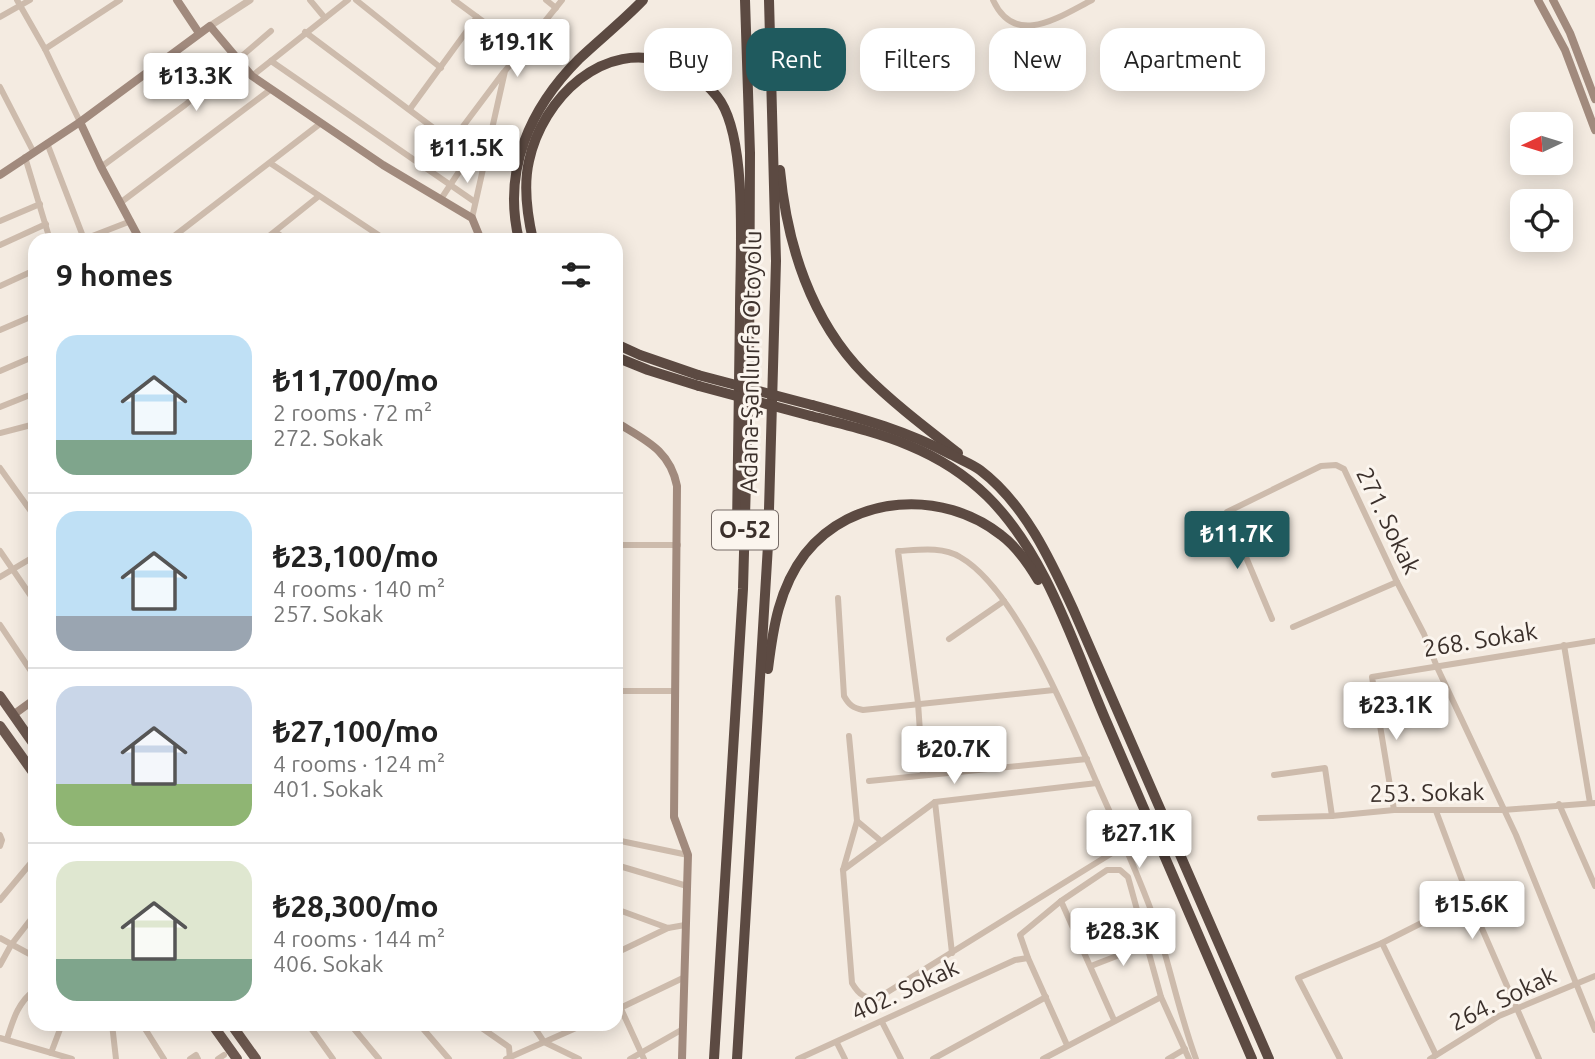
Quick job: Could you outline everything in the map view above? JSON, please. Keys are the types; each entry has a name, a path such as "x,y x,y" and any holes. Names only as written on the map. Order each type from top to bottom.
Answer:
{"highway":[{"path":"518,233 514,203 515,174 522,144 535,116 559,80 643,0"},
{"name":"Adana-Şanlıurfa Otoyolu","path":"714,1059 743,589 749,373 750,153 745,0"},
{"name":"Adana-Şanlıurfa Otoyolu","path":"769,0 770,28"},
{"path":"532,233 526,198 531,152 547,116 564,93 584,74 616,60 647,58 668,62 686,70 713,92 725,111 734,143 740,227 735,701"},
{"name":"Adana-Şanlıurfa Otoyolu","path":"737,1059 768,544 776,261 771,91"},
{"path":"772,91 781,180 791,240 803,277 820,313 862,372 891,399 980,470 1017,509 1049,557 1269,1059"},
{"path":"623,347 699,380"},
{"path":"623,360 649,370 901,430 980,470"},
{"path":"811,410 914,446 941,460 970,481 995,505 1025,543 1062,618 1252,1059"},
{"path":"757,739 773,630 783,592 807,552 835,527 858,514 900,504 933,504 981,521 1003,536 1021,555 1062,618"},
{"path":"0,696 28,736"},
{"path":"0,726 28,765"},
{"path":"217,1031 237,1059"},
{"path":"240,1031 256,1059"}],"main road":[{"path":"177,0 199,33"},
{"path":"1538,0 1565,50 1595,130"},
{"path":"1553,0 1570,33 1595,99"},
{"path":"0,174 80,122 210,26 251,76 472,218 478,233"},
{"path":"80,122 137,233"},
{"path":"623,426 655,447 668,460 677,486 674,817 688,855 682,1059"},
{"path":"13,715 28,704"}],"street":[{"path":"0,17 19,3 30,0"},
{"path":"102,0 107,8"},
{"path":"45,49 120,0"},
{"path":"210,26 250,0"},
{"path":"310,0 325,18"},
{"path":"251,76 348,0"},
{"path":"356,0 441,68"},
{"path":"454,0 522,50"},
{"path":"546,0 556,8"},
{"path":"452,141 562,0"},
{"path":"993,0 1003,17 1011,23 1029,26 1054,20 1092,0"},
{"path":"19,3 45,49 80,122"},
{"path":"410,109 477,17"},
{"path":"101,167 186,105 235,59 271,31"},
{"path":"305,32 483,165"},
{"path":"271,61 475,202"},
{"path":"472,218 505,71"},
{"path":"0,87 29,154 48,233"},
{"path":"120,203 270,90"},
{"path":"178,233 321,123"},
{"path":"47,143 81,233"},
{"path":"440,199 470,155"},
{"path":"270,163 375,233"},
{"path":"275,232 319,196"},
{"path":"0,221 40,204"},
{"path":"99,233 131,221"},
{"path":"0,245 46,225"},
{"path":"0,286 28,273"},
{"path":"0,330 28,318"},
{"path":"0,371 28,359"},
{"path":"0,407 28,396"},
{"path":"0,433 28,426"},
{"name":"271. Sokak","path":"1272,619 1227,512 1321,466 1336,465 1344,469 1424,634 1516,835 1595,1030"},
{"path":"0,468 28,507"},
{"path":"623,545 678,545"},
{"path":"923,775 918,703 898,551 931,550 958,555 990,582 1029,640 1125,845 1157,927 1196,1059"},
{"path":"0,551 28,591"},
{"path":"0,578 28,561"},
{"path":"1293,627 1397,582"},
{"path":"838,598 844,696 848,704 863,710 1054,690"},
{"path":"949,639 1004,601"},
{"path":"0,625 28,667"},
{"name":"268. Sokak","path":"1394,810 1372,677 1595,641"},
{"path":"1564,645 1593,803"},
{"path":"623,691 675,691"},
{"path":"849,736 857,821 843,870 852,983 858,993 866,998 878,998 1125,845"},
{"path":"869,781 1087,759"},
{"path":"1275,775 1325,768 1332,816"},
{"path":"843,870 935,802 1097,783"},
{"path":"935,802 952,953"},
{"name":"253. Sokak","path":"1260,818 1332,816 1394,810 1503,810 1593,803"},
{"path":"1559,804 1595,886"},
{"path":"1436,811 1469,899 1539,1059"},
{"path":"857,821 881,841"},
{"path":"0,835 0,846"},
{"path":"623,841 688,855"},
{"path":"0,900 28,866"},
{"path":"623,867 687,886"},
{"path":"1067,1045 1020,935 1061,901 1107,870 1120,870 1128,877 1161,997 1189,1059"},
{"path":"1340,1059 1298,978 1382,943 1469,899"},
{"path":"1061,901 1114,1020"},
{"path":"623,912 668,928"},
{"path":"0,965 28,923"},
{"path":"623,950 668,928 685,925"},
{"path":"0,938 28,954"},
{"path":"1382,943 1433,1057"},
{"path":"1091,966 1145,945"},
{"name":"402. Sokak","path":"798,1059 1015,960 1028,958"},
{"name":"264. Sokak","path":"1433,1057 1516,1008 1595,976"},
{"path":"623,1007 685,977"},
{"path":"933,1059 1046,997"},
{"path":"1043,1059 1161,997"},
{"path":"28,998 19,1008 3,1039 72,1059"},
{"path":"623,1017 642,1056"},
{"path":"882,1022 901,1059"},
{"path":"630,1059 642,1056 684,1028"},
{"path":"51,1053 59,1031"},
{"path":"114,1031 116,1059"},
{"path":"146,1031 164,1059"},
{"path":"313,1031 333,1059"},
{"path":"356,1031 379,1059"},
{"path":"424,1031 449,1059"},
{"path":"486,1031 509,1047 509,1058 569,1031"},
{"path":"537,1031 544,1042 579,1059"},
{"path":"837,1042 845,1059"},
{"path":"1168,1059 1185,1049"},
{"path":"190,1059 196,1055 198,1059"}]}
